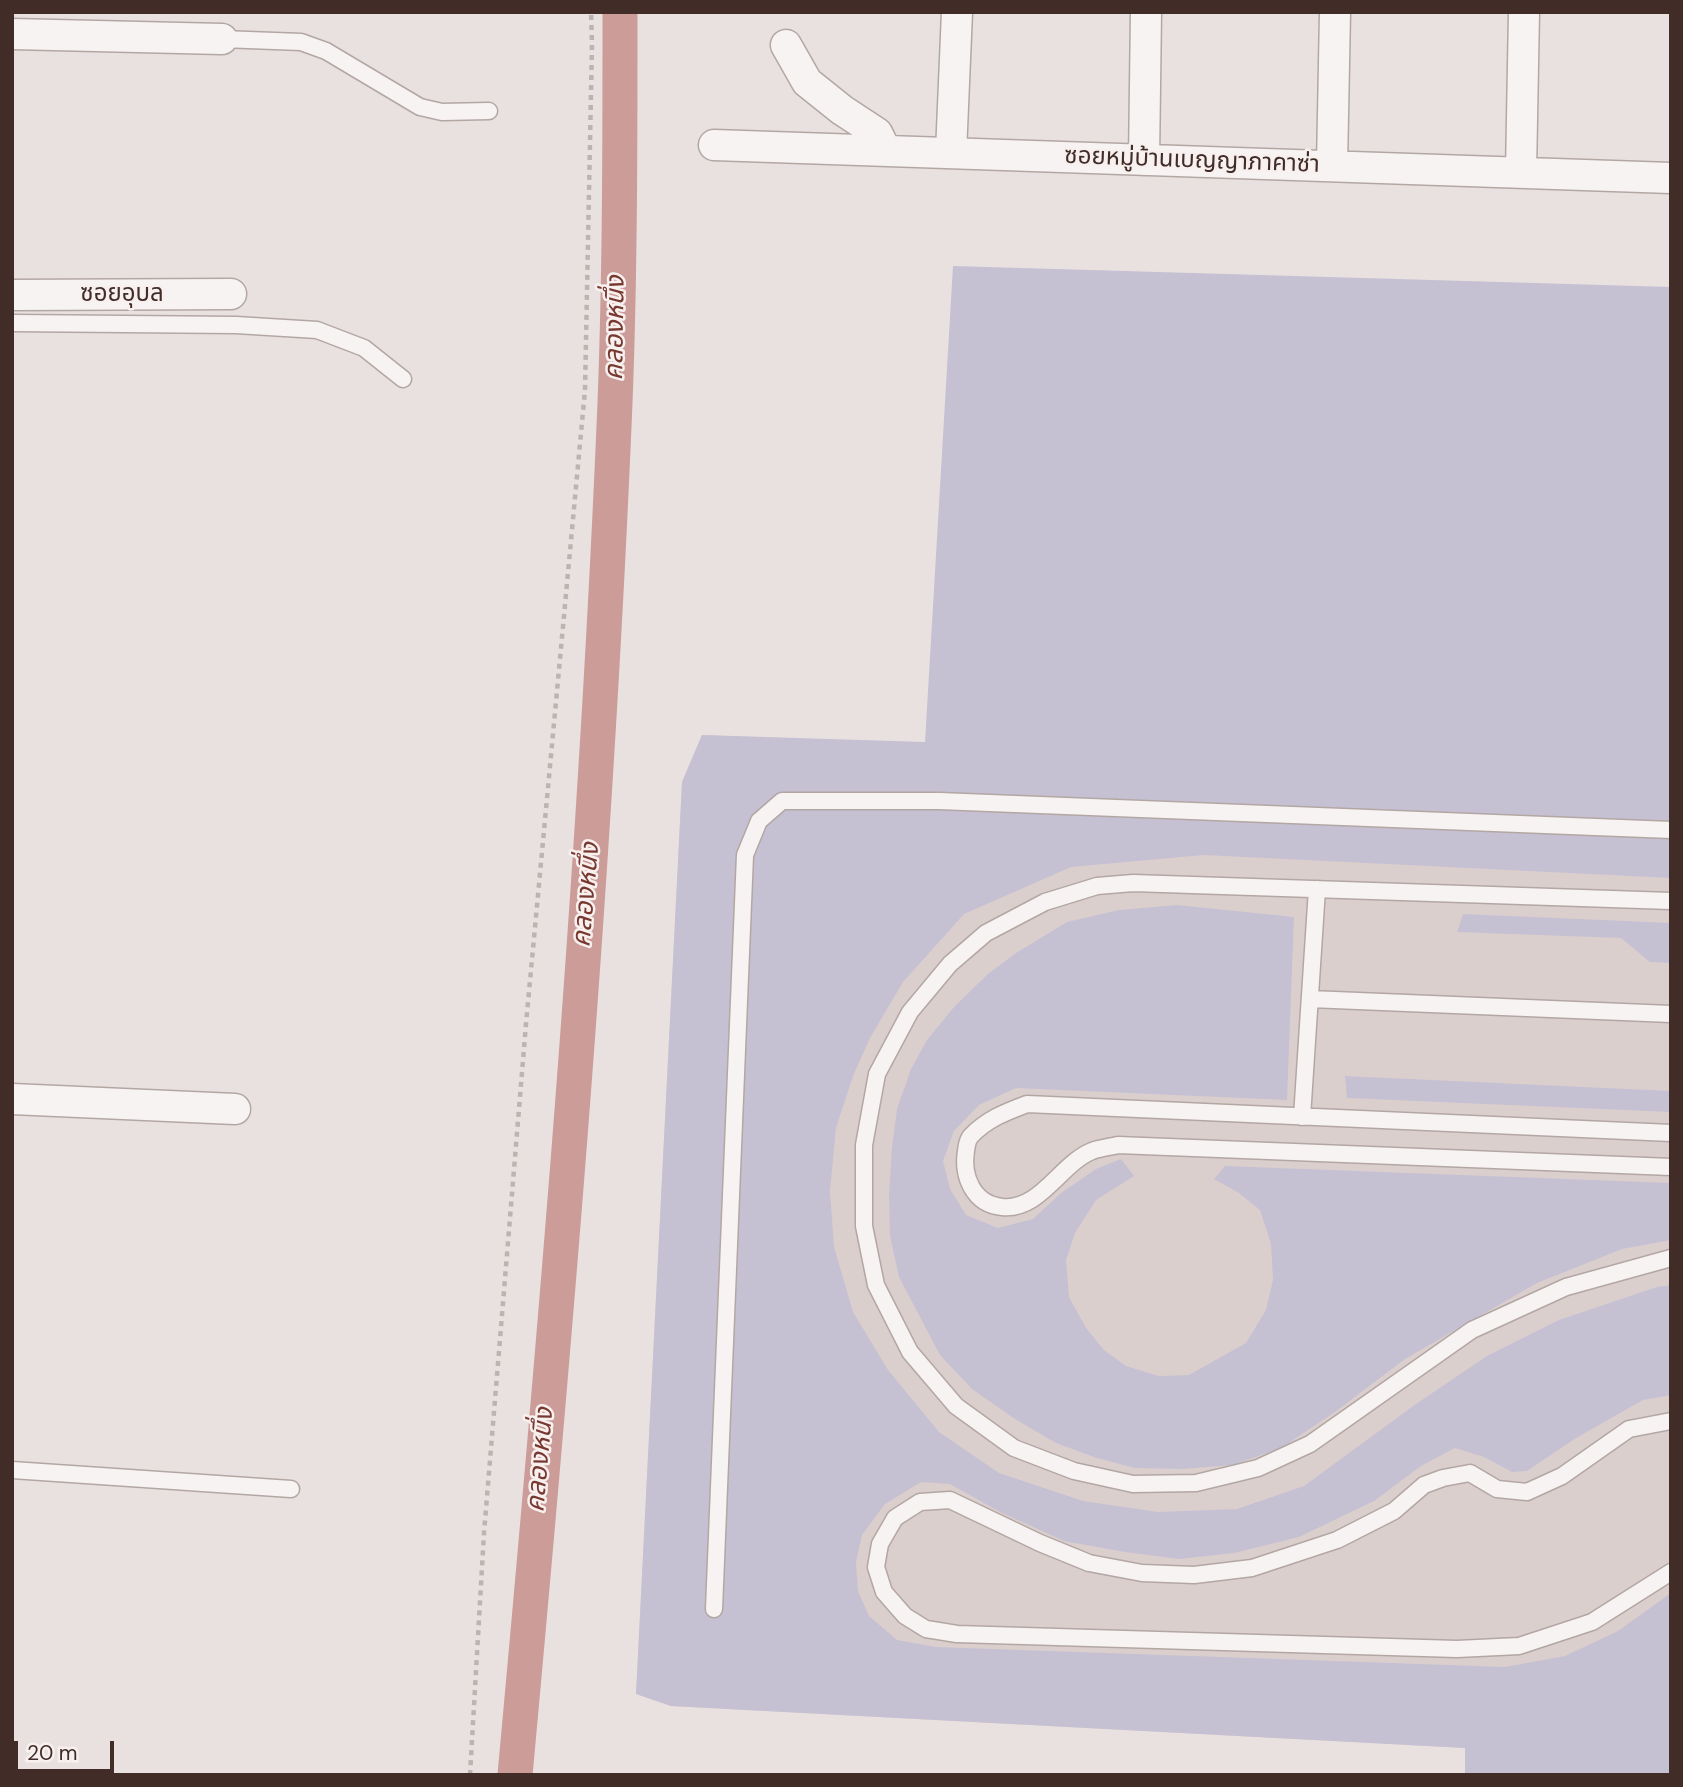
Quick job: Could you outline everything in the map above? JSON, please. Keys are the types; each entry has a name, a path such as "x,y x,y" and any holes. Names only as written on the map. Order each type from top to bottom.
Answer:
{"street":[{"path":"951,153 957,12"},
{"path":"1144,160 1146,12"},
{"path":"1332,166 1335,12"},
{"path":"1521,172 1524,12"},
{"path":"12,34 222,39"},
{"path":"786,45 807,82 877,134 886,151"},
{"name":"ซอยหมู่บ้านเบญญาภาคาซ่า","path":"714,145 1671,177"},
{"name":"ซอยอุบล","path":"12,295 231,295"},
{"path":"12,1099 235,1110"}],"lane":[{"path":"222,39 301,42 326,51 420,107 451,113 489,111"},
{"path":"12,323 236,325 317,330 365,348 403,379"},
{"path":"715,1609 745,855 759,821 782,801 939,800 1671,830"},
{"path":"1671,901 1133,883 1097,886 1045,902 986,933 950,964 910,1012 877,1074 864,1145 864,1226 876,1285 910,1352 956,1406 1014,1448 1074,1471 1133,1484 1196,1483 1258,1468 1310,1444 1472,1330 1566,1287 1671,1258"},
{"path":"1302,1116 1317,889"},
{"path":"1310,999 1671,1014"},
{"path":"1671,1133 1027,1104 993,1118 969,1138 964,1162 969,1186 982,1199 1002,1207 1028,1203 1062,1172 1091,1152 1118,1145 1671,1167"},
{"path":"1671,1421 1629,1429 1562,1476 1527,1492 1497,1489 1470,1473 1443,1478 1424,1485 1394,1511 1337,1540 1252,1569 1194,1575 1142,1573 1088,1563 1040,1544 950,1500 920,1502 895,1518 880,1544 876,1567 884,1592 905,1616 926,1629 957,1634 1457,1648 1519,1646 1592,1622 1671,1572"},
{"path":"12,1470 290,1489"}],"path":[{"path":"470,1775 488,1478 526,1024 585,390 591,12"}],"shaded area":[{"path":"953,266 1671,287 1671,878 1204,855 1071,867 964,914 903,982 870,1038 853,1076 836,1128 830,1191 834,1247 853,1312 888,1370 939,1432 999,1473 1083,1501 1158,1512 1237,1509 1304,1486 1487,1356 1559,1320 1657,1287 1671,1285 1671,1395 1643,1400 1576,1438 1527,1471 1512,1472 1484,1457 1455,1448 1421,1466 1374,1501 1299,1537 1234,1553 1179,1559 1064,1541 1000,1512 950,1484 921,1482 885,1504 862,1535 856,1562 858,1591 869,1616 897,1640 936,1647 1505,1667 1565,1656 1618,1631 1671,1593 1671,1775 1465,1775 1465,1748 671,1706 636,1694 682,782 702,735 925,742"},
{"path":"702,735 1671,773 1671,1775 1465,1775 1465,1748 671,1706 636,1694 682,782"},
{"path":"1177,905 1294,917 1287,1100 1016,1088 979,1105 954,1131 943,1161 950,1189 966,1215 998,1228 1033,1219 1061,1193 1096,1169 1121,1159 1134,1176 1096,1200 1075,1233 1066,1260 1069,1297 1086,1328 1104,1350 1126,1366 1159,1376 1189,1375 1246,1343 1266,1310 1273,1280 1271,1244 1260,1210 1239,1193 1214,1179 1225,1166 1671,1183 1671,1240 1622,1249 1537,1283 1405,1359 1335,1412 1281,1448 1233,1465 1182,1469 1135,1468 1056,1443 1015,1419 972,1389 940,1355 899,1277 890,1236 889,1195 897,1109 911,1069 927,1040 954,1007 988,974 1016,953 1067,922 1119,910"},
{"path":"1463,914 1671,923 1671,963 1650,962 1621,938 1457,932"},
{"path":"1345,1076 1671,1091 1671,1112 1347,1098"}],"waterway":[{"name":"คลองหนึ่ง","path":"515,1775 574,1089 597,746 617,354 620,12"}]}
